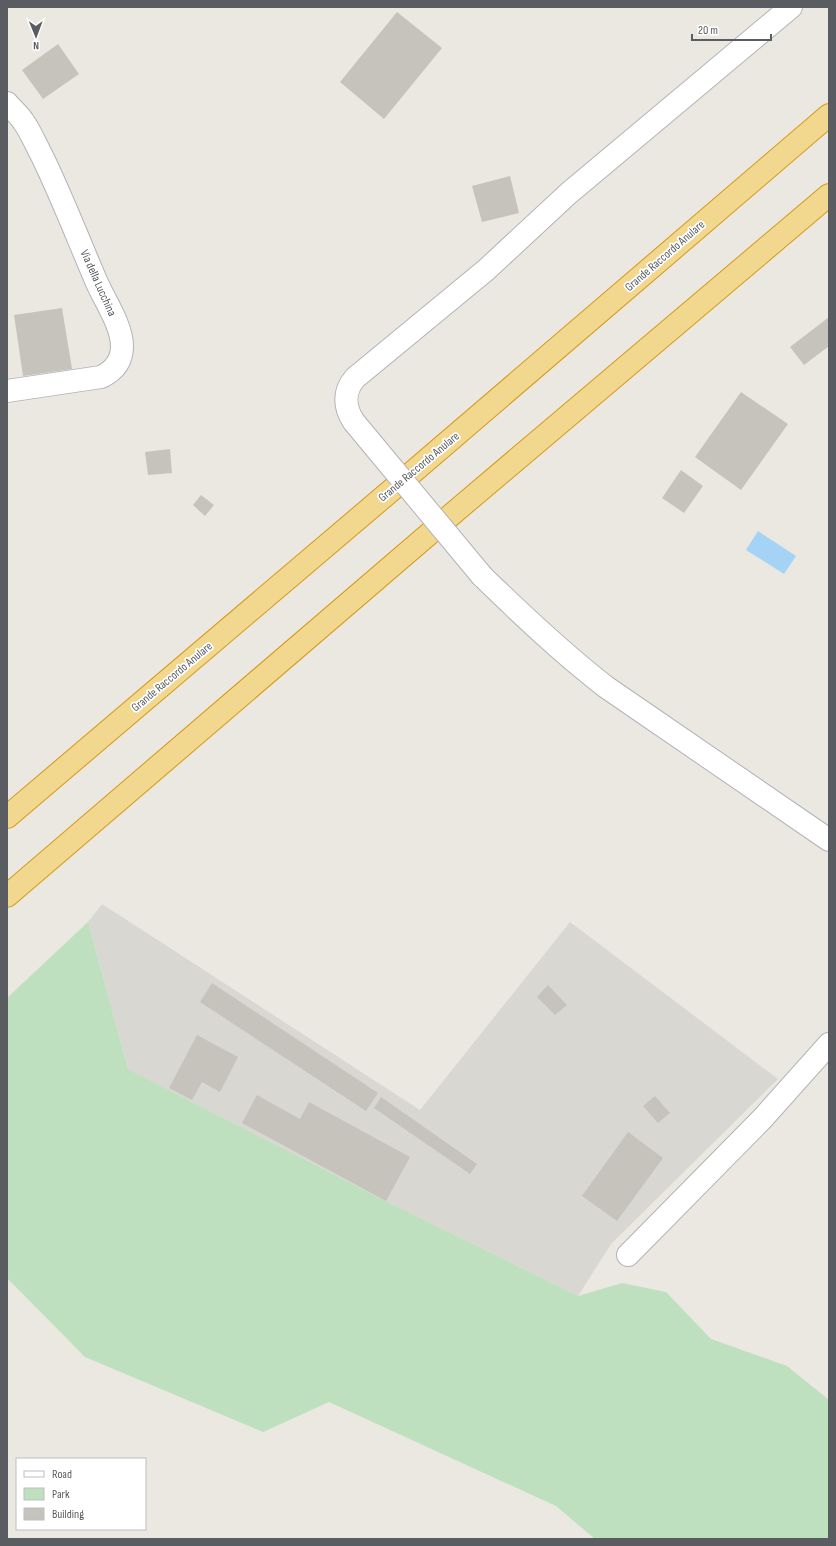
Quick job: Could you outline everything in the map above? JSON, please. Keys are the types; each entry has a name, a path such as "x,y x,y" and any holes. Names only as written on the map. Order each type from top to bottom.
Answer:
{"highway":[{"path":"795,145 829,110"},
{"name":"Grande Raccordo Anulare","path":"7,817 407,477 829,115"},
{"path":"7,896 458,509 829,195"}],"street":[{"path":"791,7 569,194 486,270 355,378 348,387 345,398 348,411 354,422 482,576 535,628 571,660 606,687 829,840"},
{"name":"Via della Lucchina","path":"7,103 15,124 49,171 72,221 94,277 119,330 122,346 120,359 116,365 108,373 101,376 7,391"},
{"path":"628,1255 763,1118 829,1044"}],"shaded area":[{"path":"102,904 420,1110 570,922 778,1079 611,1244 578,1296 386,1201 128,1069 88,922"}],"green space":[{"path":"88,922 128,1069 386,1201 578,1296 622,1283 666,1292 711,1339 787,1366 829,1400 829,1539 595,1539 556,1506 329,1402 263,1432 85,1357 7,1278 7,998"}],"water":[{"path":"758,531 796,556 784,574 746,550"}],"building":[{"path":"397,12 442,48 384,119 340,82"},
{"path":"58,44 79,74 43,99 22,70"},
{"path":"510,176 519,213 482,222 472,186"},
{"path":"62,308 72,369 23,376 14,315"},
{"path":"829,317 829,346 804,365 790,347"},
{"path":"741,392 788,424 741,490 695,457"},
{"path":"170,449 172,473 148,475 145,452"},
{"path":"681,470 703,486 684,513 662,498"},
{"path":"201,495 214,505 205,516 193,505"},
{"path":"212,983 378,1093 366,1111 200,1002"},
{"path":"548,985 567,1005 555,1015 537,997"},
{"path":"197,1035 238,1057 220,1092 202,1082 192,1100 169,1088"},
{"path":"257,1095 300,1119 309,1102 410,1157 386,1201 242,1123"},
{"path":"655,1096 670,1113 658,1123 643,1106"},
{"path":"381,1097 477,1164 470,1174 374,1108"},
{"path":"628,1132 663,1158 617,1221 582,1196"}]}
